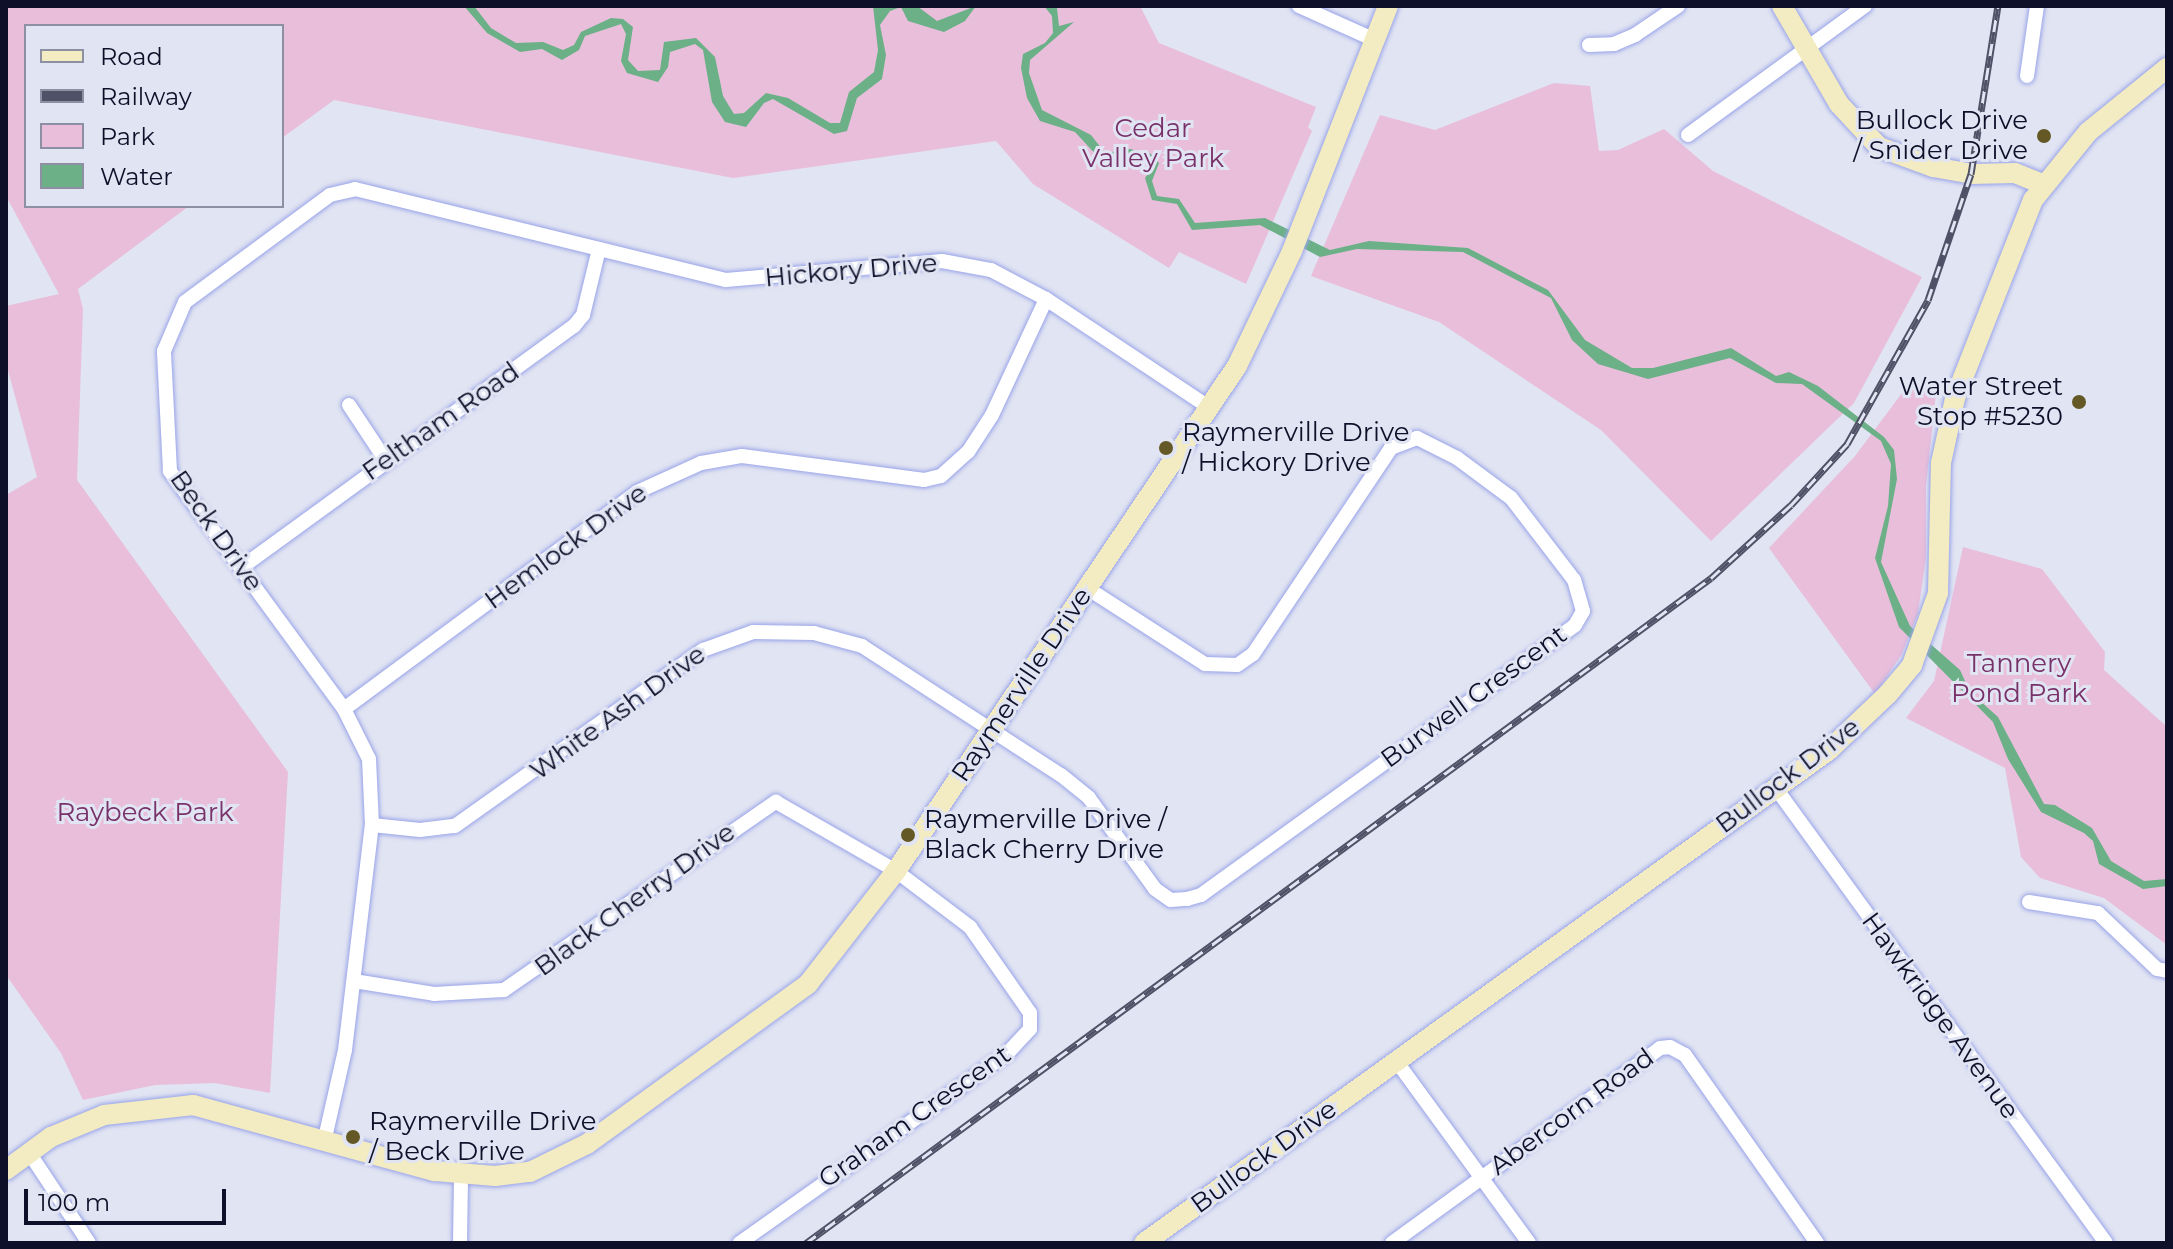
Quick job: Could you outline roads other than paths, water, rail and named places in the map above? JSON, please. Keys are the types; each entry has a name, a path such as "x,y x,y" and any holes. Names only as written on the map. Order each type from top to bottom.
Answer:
{"street":[{"path":"1299,6 1375,40"},
{"name":"Raymerville Drive","path":"6,1170 28,1151 104,1115 158,1105 193,1105 325,1138 403,1164 461,1176 530,1172 587,1144 808,984 896,871 1210,408 1259,328 1388,6"},
{"path":"1589,45 1614,44 1635,35 1678,6"},
{"path":"1782,6 1839,104 1879,147 1933,167 1971,174 2015,173 2044,185"},
{"path":"1688,135 1865,6"},
{"path":"2027,76 2037,6"},
{"name":"Bullock Drive","path":"1144,1243 1861,723 1912,665 1930,621 1941,569 1941,463 1955,398 2033,200 2088,132 2167,68"},
{"name":"Beck Drive","path":"325,1138 345,1050 354,981 372,825 369,759 344,709 170,471 164,351 185,302 330,195 349,189 599,249"},
{"name":"Hickory Drive","path":"599,249 743,281 873,265 964,263 991,270 1046,299 1210,408"},
{"name":"Feltham Road","path":"242,567 574,326 583,315 599,249"},
{"name":"Hemlock Drive","path":"344,709 637,492 691,467 742,456 924,480 941,476 968,452 992,415 1046,299"},
{"path":"349,405 386,461"},
{"name":"Burwell Crescent","path":"991,731 1075,786 1106,819 1155,889 1171,900 1187,899 1201,895 1575,625 1583,611 1574,580 1511,498 1441,448 1417,438 1391,448 1253,654 1237,665 1205,664 1087,588"},
{"name":"White Ash Drive","path":"372,825 420,830 455,826 703,650 753,632 814,633 862,646 991,731"},
{"name":"Hawkridge Avenue","path":"1775,787 2106,1243"},
{"name":"Black Cherry Drive","path":"354,981 434,994 504,990 776,802 896,871"},
{"name":"Graham Crescent","path":"740,1243 1008,1053 1030,1029 1030,1013 970,927 896,871"},
{"path":"2029,902 2098,913 2157,969 2167,971"},
{"name":"Abercorn Road","path":"1392,1243 1660,1048 1675,1048 1685,1055 1817,1243"},
{"path":"1397,1062 1529,1243"},
{"path":"28,1151 89,1243"},
{"path":"460,1243 461,1176"}],"water":[{"path":"464,6 474,6 491,28 516,43 543,42 563,50 574,45 581,32 611,18 623,19 633,27 628,60 638,71 660,70 664,42 696,38 715,57 723,96 734,114 744,113 766,93 788,98 830,123 840,123 849,92 874,72 878,50 873,6 917,6 937,21 976,6 965,21 944,32 908,21 901,7 890,11 880,25 886,55 882,79 857,98 847,131 834,134 773,99 764,103 746,127 725,122 712,102 703,50 695,44 670,52 668,67 658,82 627,73 621,61 626,34 621,24 585,36 579,50 562,60 542,49 520,52 487,33"},
{"path":"1044,6 1057,8 1059,26 1074,22 1030,60 1029,73 1042,110 1091,135 1105,153 1130,149 1151,154 1159,163 1152,181 1157,196 1179,199 1195,223 1265,218 1330,250 1369,241 1468,248 1548,290 1585,340 1632,368 1653,368 1731,348 1776,376 1789,372 1818,386 1884,437 1894,450 1897,479 1881,562 1910,626 1960,670 1970,692 1998,717 2044,804 2055,805 2092,828 2111,861 2144,881 2167,879 2167,886 2143,889 2099,864 2093,841 2084,833 2041,812 2008,759 1993,722 1899,627 1875,558 1888,506 1891,464 1881,441 1802,384 1776,383 1730,358 1648,379 1598,364 1572,340 1551,298 1463,252 1357,249 1320,257 1260,225 1192,230 1177,204 1152,200 1145,178 1153,167 1146,158 1121,153 1099,158 1075,132 1040,121 1027,98 1021,68 1023,54 1045,43 1053,33 1052,16"}],"railway":[{"path":"806,1243 1711,578 1791,505 1847,444 1928,300 1971,174 1998,6"}],"place":[{"name":"Bullock Drive / Snider Drive","path":"2044,136"},
{"name":"Water Street Stop #5230","path":"2079,402"},
{"name":"Raymerville Drive / Hickory Drive","path":"1166,448"},
{"name":"Raymerville Drive / Black Cherry Drive","path":"908,835"},
{"name":"Raymerville Drive / Beck Drive","path":"353,1137"}],"park label":[{"name":"Cedar Valley Park","path":"1153,144"},
{"name":"Tannery Pond Park","path":"2019,679"},
{"name":"Raybeck Park","path":"145,813"}]}
